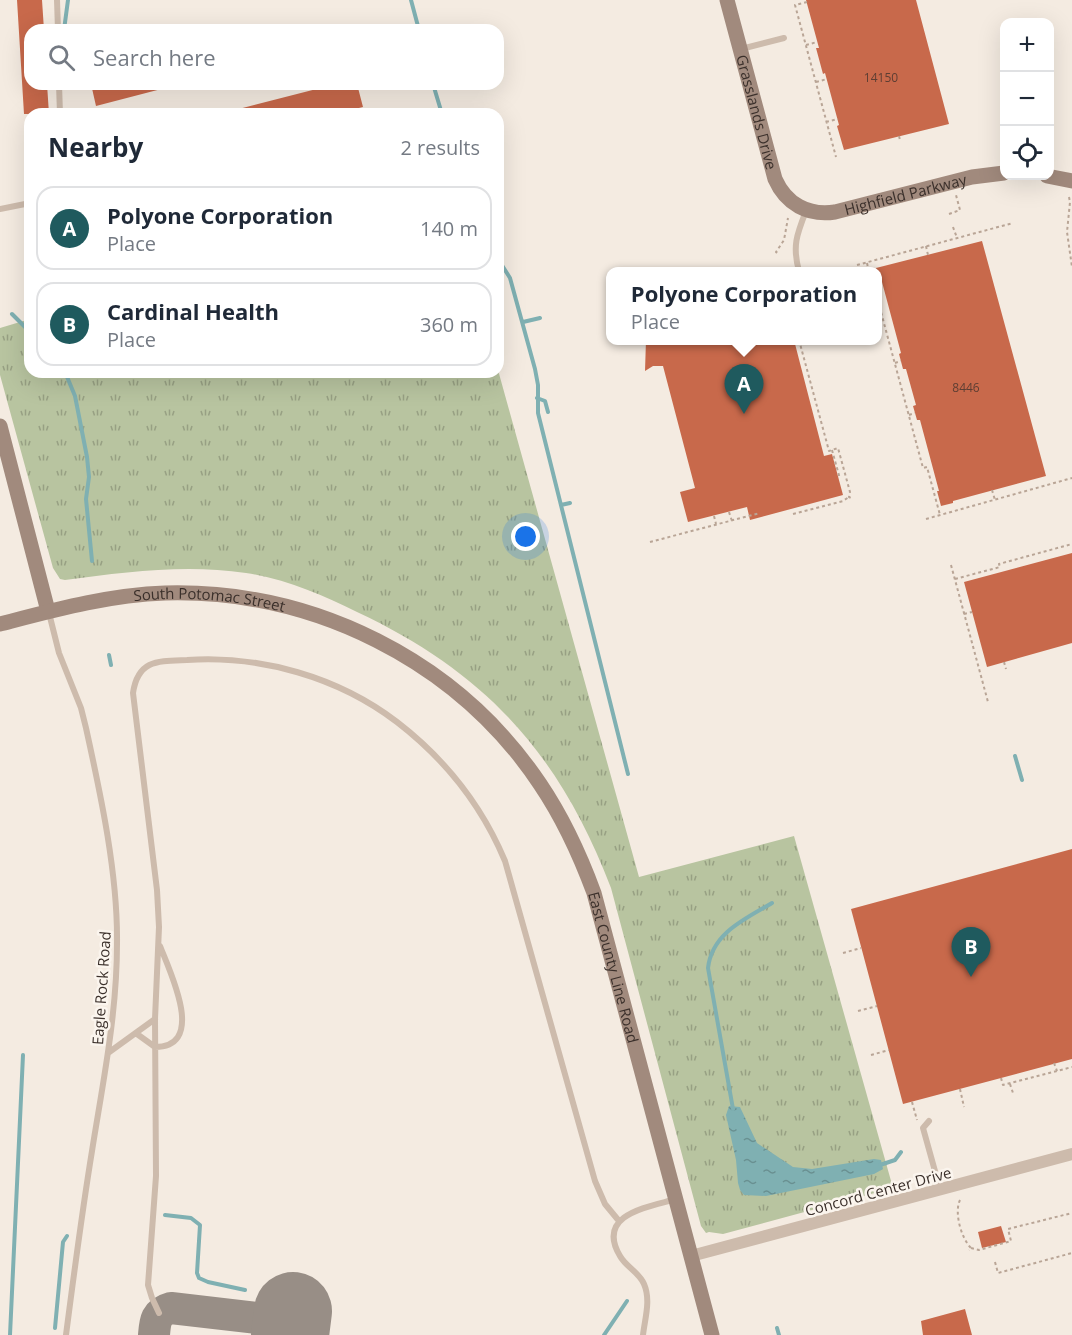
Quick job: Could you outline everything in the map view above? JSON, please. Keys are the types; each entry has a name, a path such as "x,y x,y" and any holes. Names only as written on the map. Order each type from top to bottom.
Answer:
{"main road":[{"name":"Grasslands Drive","path":"727,0 775,179 786,198 806,210"},
{"name":"Highfield Parkway","path":"806,210 820,213 835,212 972,177 1000,174"},
{"path":"1054,177 1072,181"},
{"path":"0,426 48,611"},
{"name":"South Potomac Street","path":"0,624 81,603 144,594 185,593 232,596 278,604 325,618 364,633 411,659"},
{"name":"East County Line Road","path":"411,659 457,692 502,735 540,784 568,831 594,894 712,1335"}],"street":[{"name":"Concord Center Drive","path":"692,1256 1072,1154"}],"lane":[{"path":"57,0 58,24"},
{"path":"740,49 784,38"},
{"path":"59,90 60,108"},
{"path":"0,209 24,204"},
{"path":"798,267 794,250 806,210"},
{"name":"Eagle Rock Road","path":"48,611 59,653 81,708 86,728 110,863 117,943 116,982 108,1053 81,1217 66,1335"},
{"path":"159,1313 148,1285 155,1184 155,1019 159,943 156,882 134,712 135,685 142,669 155,662 200,659 259,663 290,670 334,686 373,706 405,728 444,765 482,816 500,851 531,951 595,1181 605,1204 619,1221"},
{"path":"137,1034 155,1047 169,1046 176,1041 182,1027 183,1016 159,943"},
{"path":"108,1053 155,1019"},
{"path":"929,1121 923,1128 940,1190"},
{"path":"643,1335 648,1298 640,1278 627,1266 616,1250 614,1232 619,1221 633,1211 676,1199"}],"path":[{"path":"797,0 798,4 795,5 836,158"},
{"path":"798,4 807,2"},
{"path":"806,45 817,42"},
{"path":"816,82 827,79"},
{"path":"826,122 838,119"},
{"path":"949,213 960,210 956,193"},
{"path":"1069,197 1067,232 1072,267"},
{"path":"777,253 784,240 788,218"},
{"path":"857,265 1013,222"},
{"path":"953,227 957,238"},
{"path":"926,246 928,255"},
{"path":"867,263 868,267"},
{"path":"882,316 923,468 927,467 937,497 940,515"},
{"path":"800,345 839,480 846,478"},
{"path":"895,363 901,362"},
{"path":"808,394 813,393"},
{"path":"909,415 915,413"},
{"path":"818,433 824,431"},
{"path":"793,514 850,498 838,448 823,452"},
{"path":"926,519 1072,478"},
{"path":"992,490 995,500"},
{"path":"729,512 732,521"},
{"path":"650,542 760,513"},
{"path":"714,516 716,525"},
{"path":"955,579 1072,544"},
{"path":"951,565 988,702"},
{"path":"970,575 971,580"},
{"path":"964,614 972,612"},
{"path":"1004,663 1006,669"},
{"path":"843,953 861,948"},
{"path":"858,1011 877,1006"},
{"path":"871,1055 889,1050"},
{"path":"1054,1063 1056,1071"},
{"path":"1001,1078 1003,1085 1010,1084 1072,1067"},
{"path":"1010,1084 1012,1093"},
{"path":"960,1089 964,1107"},
{"path":"912,1102 917,1120"},
{"path":"960,1200 957,1210 970,1249 980,1250 1011,1241 1008,1229 1072,1213"},
{"path":"1004,1235 1009,1234"},
{"path":"995,1262 998,1273 1072,1253"}],"green space":[{"path":"24,321 24,378 500,378 639,877 794,836 893,1188 723,1234 706,1233 701,1226 611,888 591,840 568,797 542,758 514,723 481,691 444,662 403,636 303,588 246,573 201,569 156,570 60,579 53,568 0,375 0,328"}],"water":[{"path":"729,1106 740,1107 757,1143 793,1167 812,1169 874,1159 881,1160 883,1169 874,1174 766,1196 744,1195 738,1183 736,1160 726,1115"}],"building":[{"path":"17,0 42,0 44,24 24,24 24,90 47,90 49,108 24,108 24,114"},
{"path":"806,0 916,0 949,124 844,150 825,73 823,74 816,48 819,48"},
{"path":"92,90 157,90 96,106"},
{"path":"313,90 359,90 363,107 359,108 243,108"},
{"path":"982,241 1046,476 941,506 920,420 917,420 913,406 916,405 906,369 903,369 899,354 901,353 882,282 882,267 880,267"},
{"path":"646,345 795,345 824,456 832,454 843,495 750,520 747,507 688,522 680,492 695,488 663,366 653,366 645,371"},
{"path":"1072,553 1072,643 987,667 964,582"},
{"path":"1072,849 1072,1059 903,1104 851,909"},
{"path":"1001,1226 1006,1242 982,1248 978,1232"},
{"path":"965,1309 972,1335 923,1335 921,1321"}],"waterway":[{"path":"65,24 68,0"},
{"path":"411,0 417,24"},
{"path":"435,90 440,108"},
{"path":"504,268 510,278 535,369 538,385 538,413 628,774"},
{"path":"12,314 24,326"},
{"path":"523,322 540,318"},
{"path":"68,378 75,396 87,457 89,477 86,499 92,561"},
{"path":"537,398 545,401 548,412"},
{"path":"561,505 570,503"},
{"path":"109,655 111,665"},
{"path":"1015,756 1022,780"},
{"path":"733,1109 708,968 716,945 723,936 741,921 772,903"},
{"path":"10,1335 23,1055"},
{"path":"880,1165 895,1160 901,1152"},
{"path":"165,1215 191,1218 200,1225 197,1273 199,1278 245,1290"},
{"path":"55,1328 63,1242 67,1236"},
{"path":"604,1335 627,1301"},
{"path":"777,1328 779,1335"}],"taxiway":[{"path":"154,1335 157,1318 162,1312 171,1308 291,1322"}],"runway":[{"path":"290,1335 293,1311"}],"place":[{"name":"Polyone Corporation","path":"744,414"},
{"name":"Cardinal Health","path":"971,977"}]}
